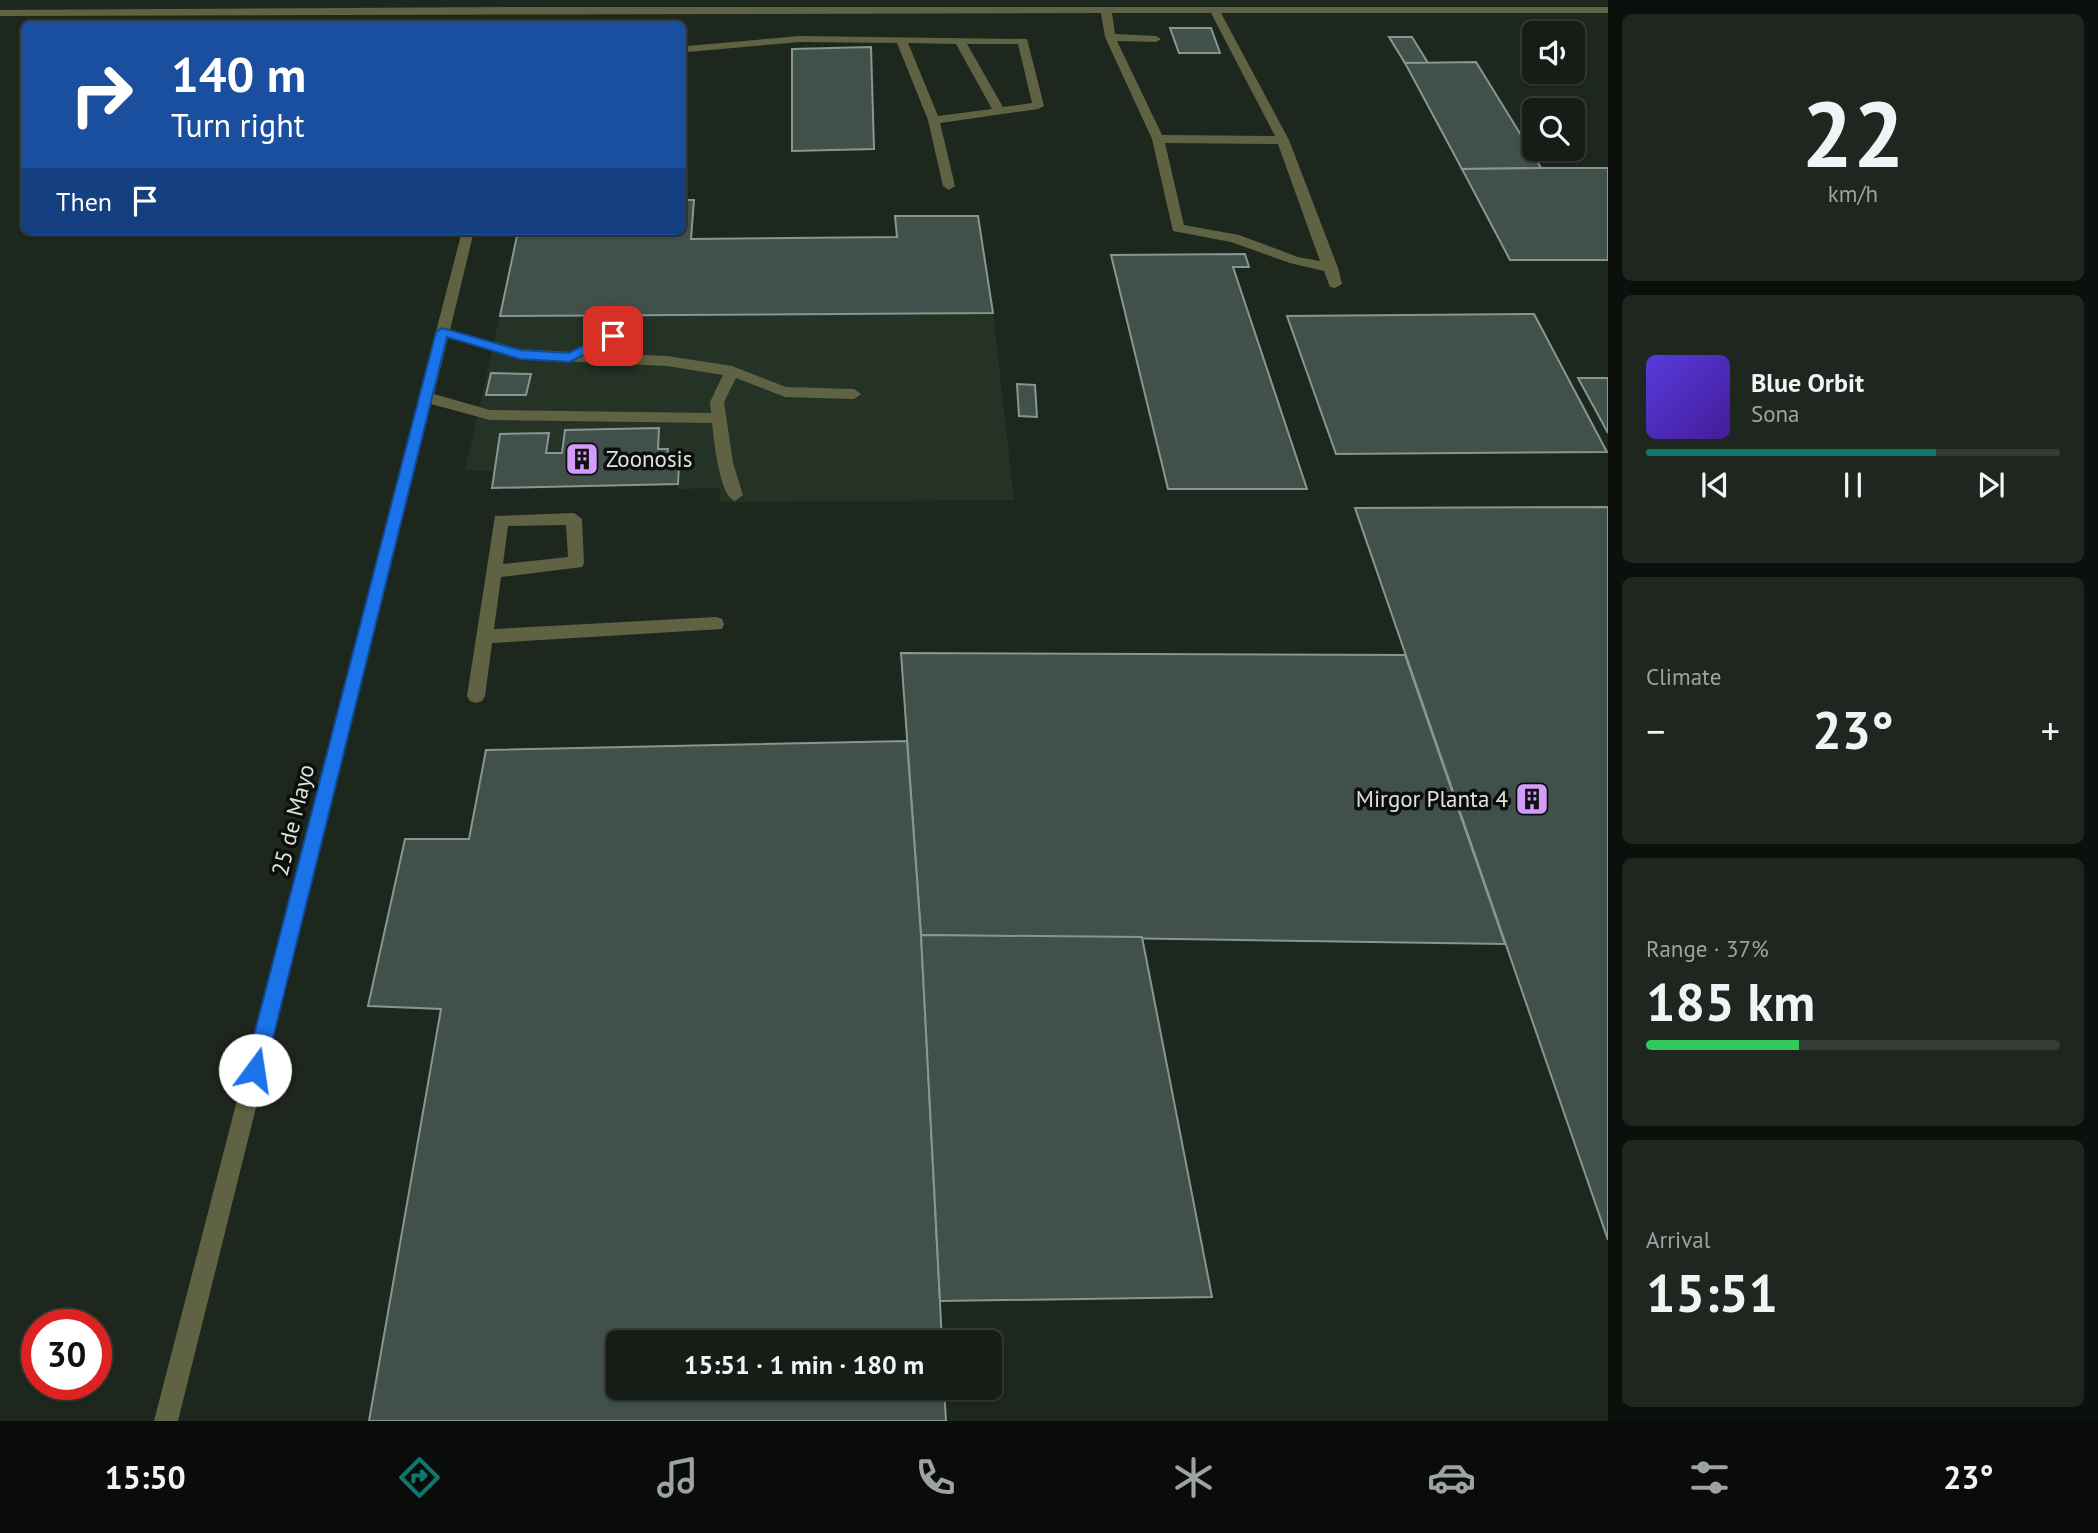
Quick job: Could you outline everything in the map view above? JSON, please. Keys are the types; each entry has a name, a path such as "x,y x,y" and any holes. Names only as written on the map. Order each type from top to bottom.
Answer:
{"street":[{"path":"0,13 524,5 1023,26"},
{"path":"1106,9 1110,37 1158,139 1178,228 1234,238 1295,260 1331,268"},
{"path":"687,50 800,39 959,39 1106,9 1608,10"},
{"path":"1214,9 1248,80 1283,141 1335,284"},
{"path":"934,120 1038,106 1023,26"},
{"path":"1110,37 1156,39"},
{"path":"901,39 934,120 949,186"},
{"path":"959,39 999,111"},
{"path":"1158,139 1283,141"},
{"name":"25 de Mayo","path":"166,1421 467,235"},
{"path":"442,332 520,354 667,360 732,371 785,392 854,394"},
{"path":"570,357 613,336"},
{"path":"732,371 718,402 725,463 735,495"},
{"path":"426,397 490,415 574,414 719,418"},
{"path":"476,696 501,520 574,519 576,563 494,571"},
{"path":"485,636 716,624"}],"shaded area":[{"path":"993,313 1014,500 720,502 720,488 677,489 679,465 667,464 668,449 658,449 659,428 562,453 546,453 495,471 465,470 500,316"}],"building":[{"path":"1170,28 1211,28 1220,53 1179,53"},
{"path":"1389,37 1412,37 1428,63 1405,63"},
{"path":"871,47 874,149 792,151 792,49"},
{"path":"1476,62 1522,137 1522,161 1537,161 1541,168 1462,169 1405,63"},
{"path":"1608,168 1608,260 1510,260 1462,169"},
{"path":"686,200 694,200 691,239 897,237 895,216 978,216 993,313 500,316 517,235 686,235"},
{"path":"1245,254 1249,267 1233,267 1307,489 1168,489 1111,255"},
{"path":"1534,314 1607,452 1336,454 1287,316"},
{"path":"491,373 531,374 526,395 486,395"},
{"path":"1578,378 1608,378 1608,433"},
{"path":"1017,384 1035,385 1037,417 1019,416"},
{"name":"Zoonosis","path":"659,428 658,449 668,449 667,464 679,464 678,484 492,488 500,434 549,433 546,453 562,453 565,430"},
{"name":"Mirgor Planta 4","path":"1608,507 1608,1240 1355,508"},
{"path":"901,653 1405,655 1505,944 921,935"},
{"path":"907,741 921,935 941,1330 606,1330 606,1400 945,1400 946,1421 369,1421 441,1009 368,1006 405,839 469,839 486,750"},
{"path":"921,935 1142,937 1212,1297 940,1301"}],"place":[{"name":"Zoonosis","path":"582,459"},
{"name":"Mirgor Planta 4","path":"1532,799"}],"route":[{"path":"255,1070 442,332 520,354 570,357 613,336"}]}
